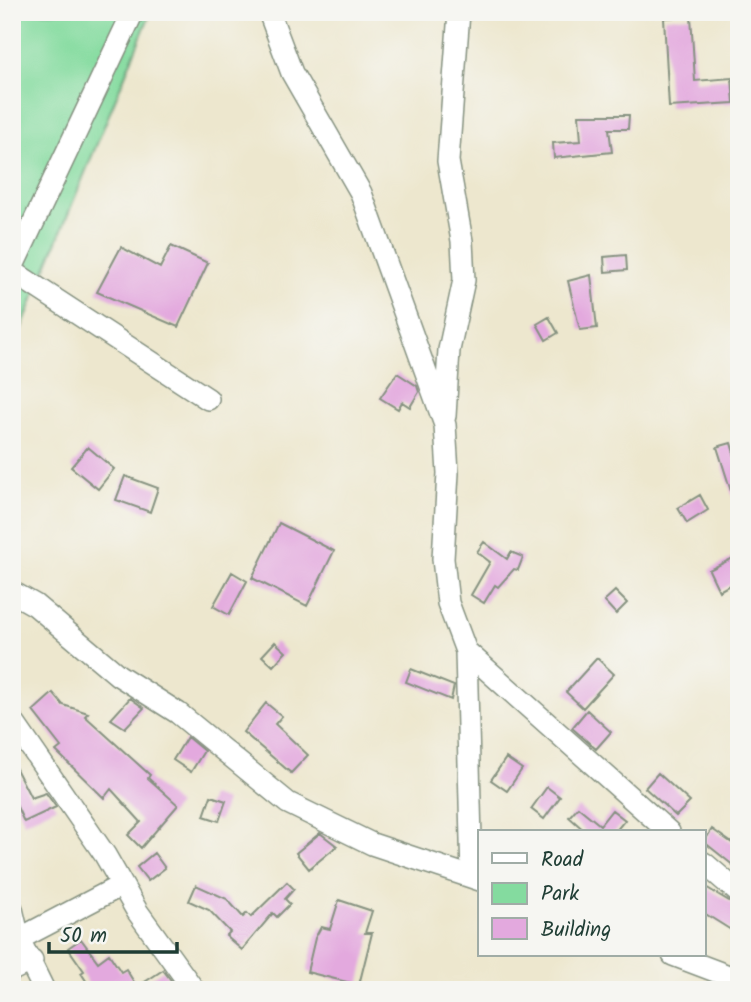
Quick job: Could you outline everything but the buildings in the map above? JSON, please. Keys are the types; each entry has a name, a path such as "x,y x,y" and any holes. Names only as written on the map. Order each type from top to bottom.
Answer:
{"street":[{"path":"134,12 12,270 208,400"},
{"path":"269,12 292,73 361,193 445,425"},
{"path":"12,592 35,605 118,675 178,713 288,803 372,844 476,878 466,651 448,603 444,577 448,473 445,425 449,350 464,280 462,241 447,162 459,12"},
{"path":"466,651 667,830"},
{"path":"12,720 123,886 19,939"},
{"path":"706,865 739,893"},
{"path":"120,886 194,990"},
{"path":"12,909 19,939 32,960 44,990"},
{"path":"676,956 739,980"},
{"path":"12,970 32,960"}],"green space":[{"path":"12,12 151,12 12,351"}]}
